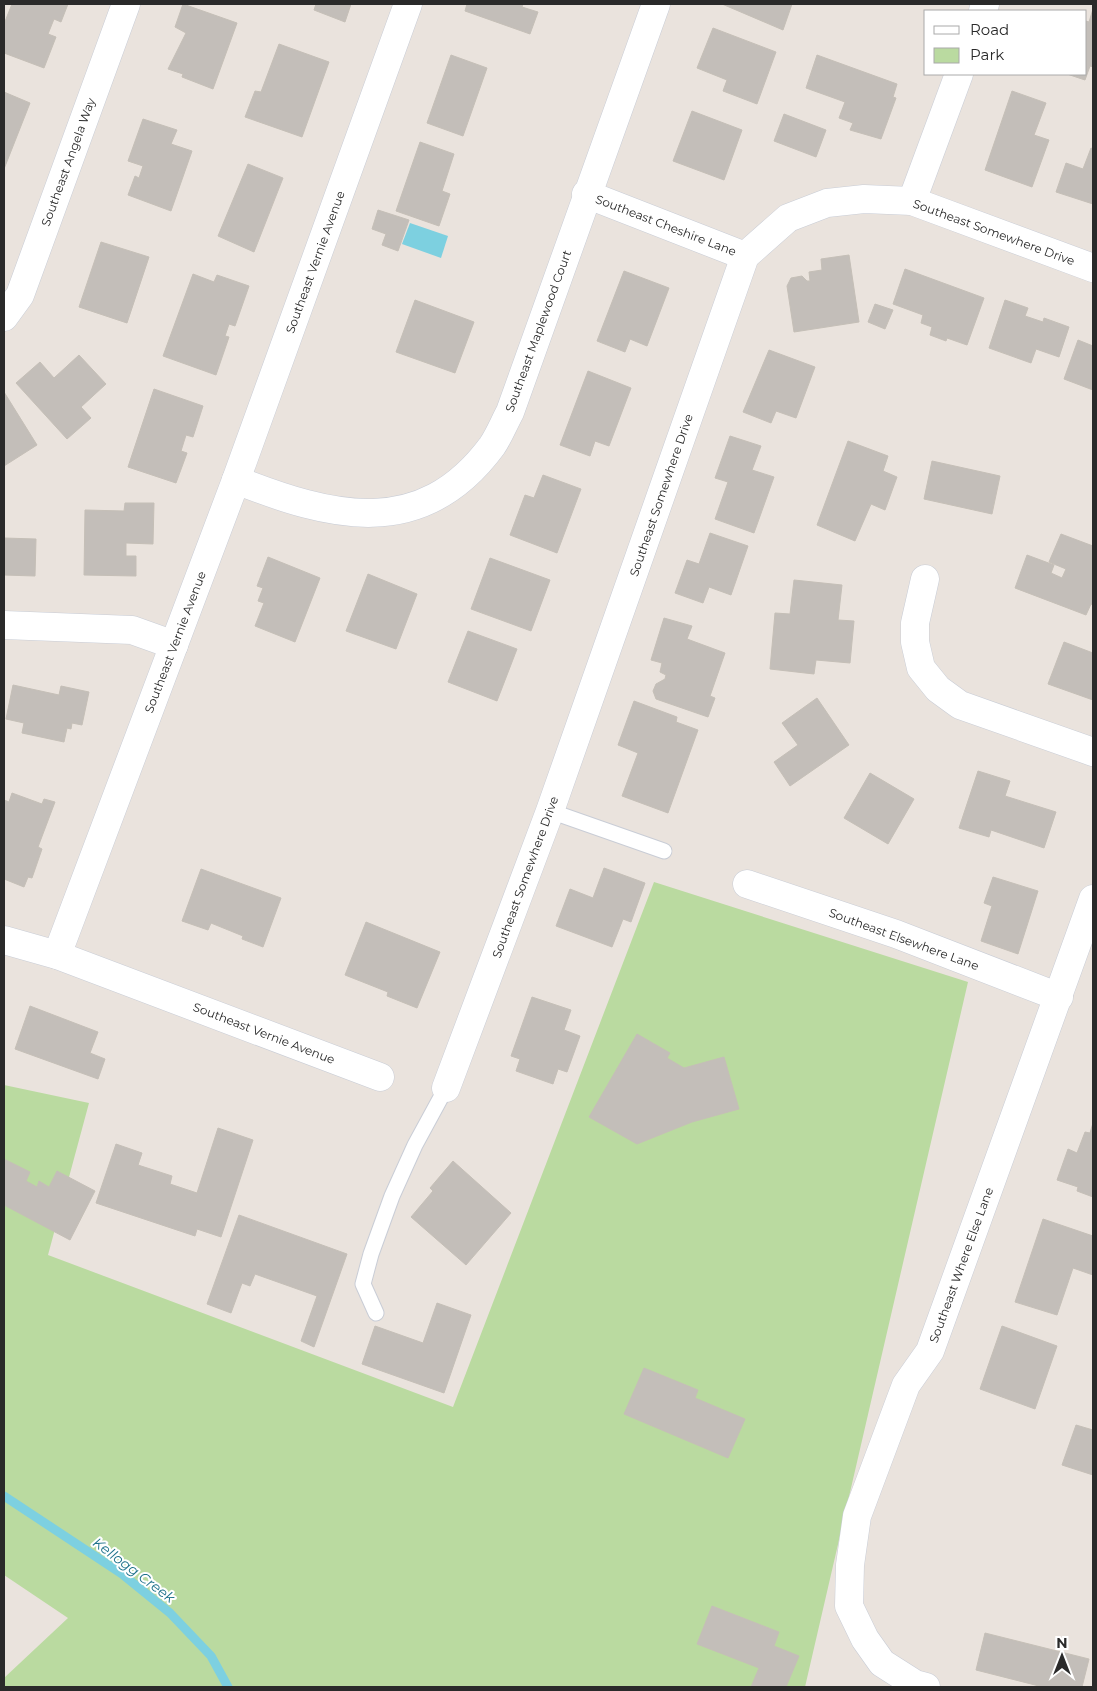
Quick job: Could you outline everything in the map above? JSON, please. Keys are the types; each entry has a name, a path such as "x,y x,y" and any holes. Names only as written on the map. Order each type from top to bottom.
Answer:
{"street":[{"name":"Southeast Angela Way","path":"4,317 20,295 126,4"},
{"name":"Southeast Vernie Avenue","path":"380,1077 58,955 236,480 408,4"},
{"name":"Southeast Maplewood Court","path":"236,480 279,497 318,508 356,514 394,511 435,498 466,474 492,445 510,412 586,194 656,4"},
{"path":"912,201 959,75"},
{"name":"Southeast Cheshire Lane","path":"586,194 745,256"},
{"name":"Southeast Somewhere Drive","path":"446,1088 550,811 745,256 788,218 827,203 864,199 912,201 1093,268"},
{"path":"925,579 915,623 915,642 921,668 938,689 960,705 1093,752"},
{"path":"4,625 132,630 174,645"},
{"name":"Southeast Elsewhere Lane","path":"747,884 896,934 1059,997"},
{"name":"Southeast Where Else Lane","path":"926,1687 915,1684 882,1663 864,1639 849,1606 850,1565 857,1516 906,1385 930,1351 1093,899"},
{"path":"4,940 58,955"}],"lane":[{"path":"550,811 664,851"},
{"path":"376,1313 363,1284 371,1254 392,1196 419,1136 446,1088"}],"green space":[{"path":"654,882 968,982 805,1687 4,1687 4,1678 68,1618 4,1575 4,1085 89,1103 48,1255 453,1407"}],"water":[{"path":"410,223 448,236 441,258 402,244"}],"building":[{"path":"12,4 68,4 61,22 54,19 48,34 56,37 44,68 4,53 4,24"},
{"path":"183,4 237,23 213,89 182,77 183,74 168,69 186,33 175,27"},
{"path":"316,4 351,4 345,22 314,10"},
{"path":"467,4 523,4 522,7 538,12 530,34 465,11"},
{"path":"722,4 792,4 783,30"},
{"path":"1093,9 1093,67 1090,66 1087,74 1087,21 1089,22"},
{"path":"713,28 776,52 757,104 723,91 727,80 697,68"},
{"path":"279,44 329,62 302,137 245,117 255,91 261,92"},
{"path":"451,55 487,68 463,136 427,123"},
{"path":"817,55 897,84 893,97 896,98 881,139 850,130 853,123 839,118 845,102 806,88"},
{"path":"1070,75 1087,75 1085,80"},
{"path":"1012,91 1046,103 1034,135 1049,140 1032,187 985,170"},
{"path":"4,92 30,103 4,169"},
{"path":"692,111 742,130 724,180 673,161"},
{"path":"784,114 826,130 816,157 774,141"},
{"path":"143,119 177,130 171,144 192,151 171,211 128,195 135,176 139,178 143,166 128,161"},
{"path":"420,142 454,154 442,191 450,194 439,226 396,211"},
{"path":"1091,148 1093,149 1093,204 1056,192 1066,163 1083,169"},
{"path":"248,164 283,178 254,252 218,236"},
{"path":"378,210 409,220 398,251 382,245 386,234 372,229"},
{"path":"101,242 149,257 127,323 79,307"},
{"path":"849,255 859,322 794,332 787,286 791,278 802,276 807,281 810,281 809,272 822,270 821,259"},
{"path":"905,269 984,298 967,345 947,338 946,341 930,335 932,327 921,323 923,315 893,304"},
{"path":"624,271 669,288 647,346 630,339 625,352 597,341"},
{"path":"193,274 214,282 217,275 249,286 235,326 229,324 225,336 229,337 216,375 163,356"},
{"path":"415,300 474,322 455,373 396,352"},
{"path":"1005,300 1028,308 1025,316 1043,322 1044,318 1069,327 1059,357 1036,349 1031,363 989,348"},
{"path":"875,304 893,310 885,329 868,322"},
{"path":"1078,340 1093,346 1093,390 1064,379"},
{"path":"769,350 815,367 796,418 776,411 771,423 743,412"},
{"path":"79,355 106,384 81,407 91,418 67,439 16,383 40,362 54,378"},
{"path":"588,371 631,388 609,446 595,441 590,456 560,445"},
{"path":"154,389 203,406 193,437 186,435 181,451 187,453 176,483 128,467"},
{"path":"4,392 37,445 4,466"},
{"path":"730,436 761,446 752,470 774,477 754,533 715,519 728,482 715,478"},
{"path":"848,441 888,456 883,471 897,477 885,510 871,504 855,541 817,525"},
{"path":"932,461 1000,476 992,514 924,499"},
{"path":"543,475 581,489 557,553 510,535 525,495 534,498"},
{"path":"125,503 154,503 153,544 126,543 126,556 136,556 136,576 84,575 85,510 124,511"},
{"path":"710,533 748,546 731,595 709,587 703,603 675,593 687,560 699,564"},
{"path":"1061,534 1093,546 1093,605 1091,604 1086,615 1015,588 1027,555 1054,565 1051,573 1062,578 1066,569 1049,562"},
{"path":"4,538 36,539 35,576 4,575"},
{"path":"268,557 320,578 295,642 255,626 264,603 258,601 263,588 257,586"},
{"path":"490,558 550,580 531,631 471,609"},
{"path":"368,574 417,594 396,649 346,631"},
{"path":"794,580 842,585 838,620 854,621 850,663 816,660 814,674 770,669 775,613 790,614"},
{"path":"664,618 692,626 687,639 725,653 710,696 715,698 708,717 656,699 653,691 656,684 665,679 666,675 660,672 662,663 651,660"},
{"path":"468,631 517,649 497,701 448,682"},
{"path":"1064,642 1093,653 1093,700 1048,684"},
{"path":"13,685 59,695 61,686 89,692 82,725 72,723 71,729 67,728 64,742 22,733 24,723 6,719"},
{"path":"817,698 849,745 790,786 774,762 798,745 782,723"},
{"path":"634,701 677,717 676,722 698,730 668,813 622,796 638,753 618,745"},
{"path":"978,771 1010,781 1005,796 1056,812 1044,848 991,830 989,837 959,828"},
{"path":"870,773 914,799 888,844 844,818"},
{"path":"12,793 42,804 44,799 55,802 38,847 42,849 32,878 28,877 24,887 4,879 4,800 9,802"},
{"path":"604,868 645,883 631,922 623,919 612,947 556,926 570,889 593,898"},
{"path":"201,869 281,898 263,947 242,939 243,936 211,923 208,930 182,921"},
{"path":"993,877 1038,891 1018,954 981,941 992,906 984,903"},
{"path":"366,922 440,952 417,1008 387,996 388,992 345,975"},
{"path":"532,997 571,1010 564,1030 580,1036 567,1072 558,1069 553,1084 516,1071 520,1059 511,1056"},
{"path":"30,1006 98,1032 90,1053 105,1059 98,1079 15,1049"},
{"path":"637,1034 670,1053 667,1058 684,1068 724,1057 739,1109 692,1122 637,1144 589,1117"},
{"path":"1093,1123 1093,1197 1077,1191 1078,1187 1057,1180 1068,1149 1077,1153 1085,1132 1090,1133"},
{"path":"218,1128 253,1140 221,1237 197,1229 195,1236 96,1203 116,1144 142,1153 138,1165 172,1176 170,1184 197,1193"},
{"path":"4,1159 30,1172 26,1181 37,1187 39,1181 49,1187 57,1171 95,1191 70,1240 4,1205"},
{"path":"453,1161 511,1213 466,1265 411,1217 433,1191 430,1188"},
{"path":"239,1215 347,1254 314,1347 301,1341 317,1296 255,1274 250,1286 242,1283 231,1313 207,1304"},
{"path":"1043,1219 1093,1236 1093,1275 1073,1268 1057,1315 1015,1302"},
{"path":"437,1303 471,1315 444,1393 362,1364 375,1326 423,1343"},
{"path":"1002,1326 1057,1346 1035,1409 980,1389"},
{"path":"644,1368 698,1390 695,1398 745,1419 728,1458 624,1414"},
{"path":"1076,1425 1093,1430 1093,1475 1062,1465"},
{"path":"712,1606 779,1632 774,1646 799,1656 786,1687 751,1687 759,1668 697,1644"},
{"path":"985,1633 1089,1659 1082,1687 1043,1687 976,1670"}],"waterway":[{"name":"Kellogg Creek","path":"4,1496 122,1574 170,1613 211,1656 228,1687"}]}
